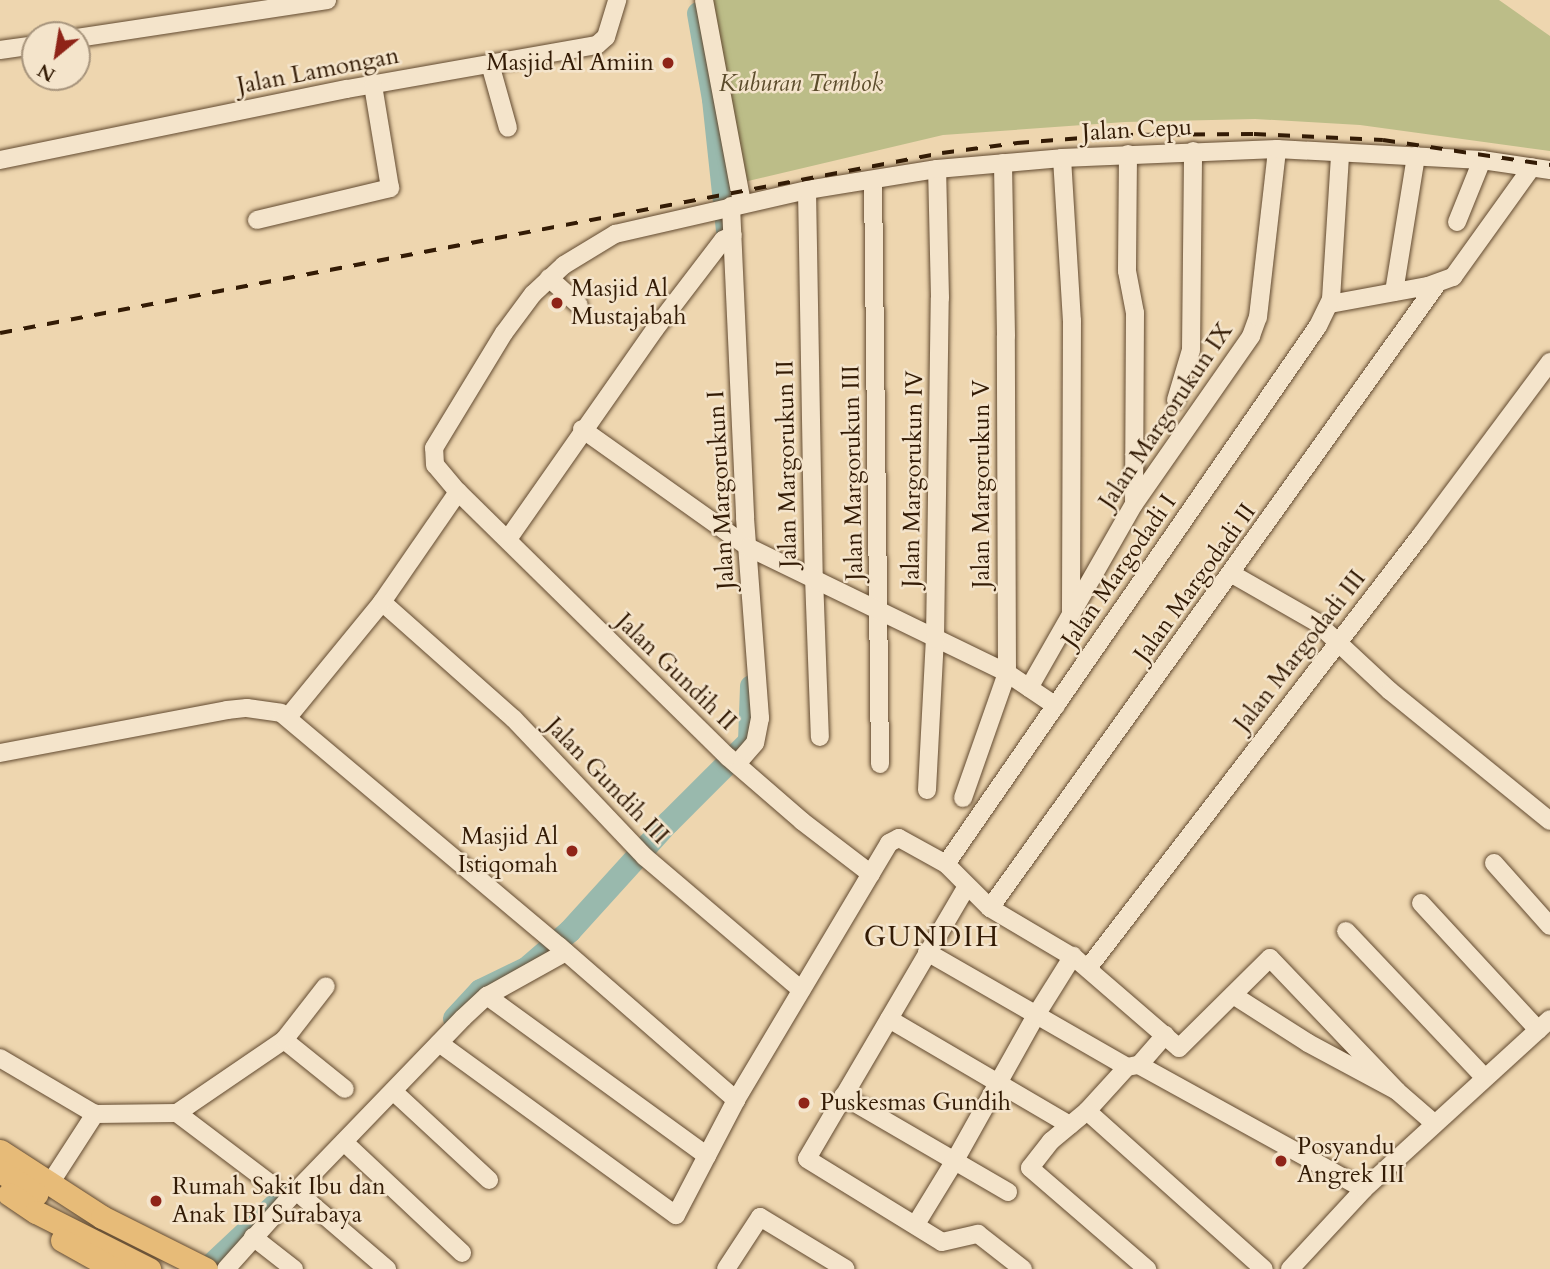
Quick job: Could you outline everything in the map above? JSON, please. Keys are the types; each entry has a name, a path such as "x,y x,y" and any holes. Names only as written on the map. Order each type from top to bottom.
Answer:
{"main road":[{"path":"0,1151 102,1217 194,1268"},
{"path":"0,1171 114,1269"},
{"path":"0,1188 149,1269"},
{"path":"0,1204 194,1268"}],"street":[{"path":"91,36 327,0"},
{"name":"Jalan Lamongan","path":"0,160 373,85 601,43 607,37 617,0"},
{"name":"Jalan Margorukun I","path":"704,0 731,206 729,236 745,545 760,718 755,743 734,761"},
{"path":"0,50 21,46"},
{"path":"490,64 508,128"},
{"path":"257,220 390,188 373,85"},
{"name":"Jalan Cepu","path":"549,278 609,236 807,190 937,169 1128,154 1277,149 1482,160 1541,168"},
{"name":"Jalan Margorukun IX","path":"1028,688 1134,504 1245,346 1255,327 1277,149"},
{"path":"1176,400 1191,350 1193,151"},
{"path":"1128,154 1128,271 1135,313 1134,504"},
{"path":"1340,154 1330,304 1437,284 1457,273 1541,168"},
{"path":"1394,292 1416,156"},
{"path":"1062,158 1072,312 1071,612"},
{"path":"1457,222 1482,160"},
{"name":"Jalan Margorukun V","path":"963,798 1007,674 1003,163"},
{"name":"Jalan Margorukun IV","path":"927,790 936,639 940,298 937,169"},
{"name":"Jalan Margorukun III","path":"873,181 878,613 876,678 880,764"},
{"name":"Jalan Margorukun II","path":"807,190 814,577 820,737"},
{"path":"508,539 582,429 729,236"},
{"path":"549,278 579,305"},
{"name":"Jalan Gundih II","path":"549,278 533,294 504,333 434,448 435,465 457,492 734,761 802,821 871,874"},
{"name":"Jalan Margodadi II","path":"990,908 1232,574 1437,284"},
{"name":"Jalan Margodadi I","path":"946,863 1311,337 1330,304"},
{"name":"Jalan Margodadi III","path":"1088,968 1422,535 1550,362"},
{"path":"582,429 745,545 814,577 878,613 1007,674 1056,706"},
{"path":"288,717 382,601 457,492"},
{"path":"1232,574 1310,618 1390,691 1550,821"},
{"name":"Jalan Gundih III","path":"382,601 514,719 641,853 801,990"},
{"path":"0,753 227,710 274,710 288,717 736,1100"},
{"path":"439,1043 676,1215 736,1100 801,990 890,842 899,838 946,863 990,908 1088,968 1179,1048 1269,958 1397,1091 1435,1124"},
{"path":"1494,863 1550,926"},
{"path":"967,886 808,1160 942,1242 978,1234 1023,1269"},
{"path":"1290,1269 1364,1189 1544,1025 1421,903"},
{"path":"1346,931 1485,1078"},
{"path":"226,1269 296,1191 487,996 558,946"},
{"path":"927,952 1036,1014 1364,1189"},
{"path":"916,1224 954,1162 1036,1014 1073,957"},
{"path":"0,1058 95,1114 177,1113 284,1040 326,986"},
{"path":"1233,995 1308,1044 1397,1091"},
{"path":"487,996 707,1156"},
{"path":"889,1019 1070,1125"},
{"path":"1147,1269 1030,1168 1051,1141 1087,1111 1165,1035"},
{"path":"284,1040 345,1089"},
{"path":"393,1091 489,1180"},
{"path":"843,1096 1008,1192"},
{"path":"1087,1111 1264,1269"},
{"path":"177,1113 271,1184"},
{"path":"50,1185 95,1114"},
{"path":"344,1142 462,1253"},
{"path":"296,1191 387,1269"},
{"path":"726,1269 760,1217 841,1268"},
{"path":"253,1237 294,1269"}],"green space":[{"name":"Kuburan Tembok","path":"700,0 1499,0 1550,36 1550,151 1360,125 1255,119 1125,122 943,135 731,185"}],"waterway":[{"path":"698,13 713,99 727,229"},
{"path":"454,1018 480,990 526,968 569,931 668,822 749,741 751,686"},
{"path":"206,1269 288,1192"}],"railway":[{"path":"0,333 942,153 1017,143 1121,135 1254,134 1383,140 1550,165"}],"place":[{"name":"Masjid Al Amiin","path":"668,63"},
{"name":"Masjid Al Mustajabah","path":"557,303"},
{"name":"Masjid Al Istiqomah","path":"572,851"},
{"name":"Puskesmas Gundih","path":"804,1103"},
{"name":"Posyandu Angrek III","path":"1281,1161"},
{"name":"Rumah Sakit Ibu dan Anak IBI Surabaya","path":"156,1201"}],"district":[{"name":"GUNDIH","path":"932,937"}]}
